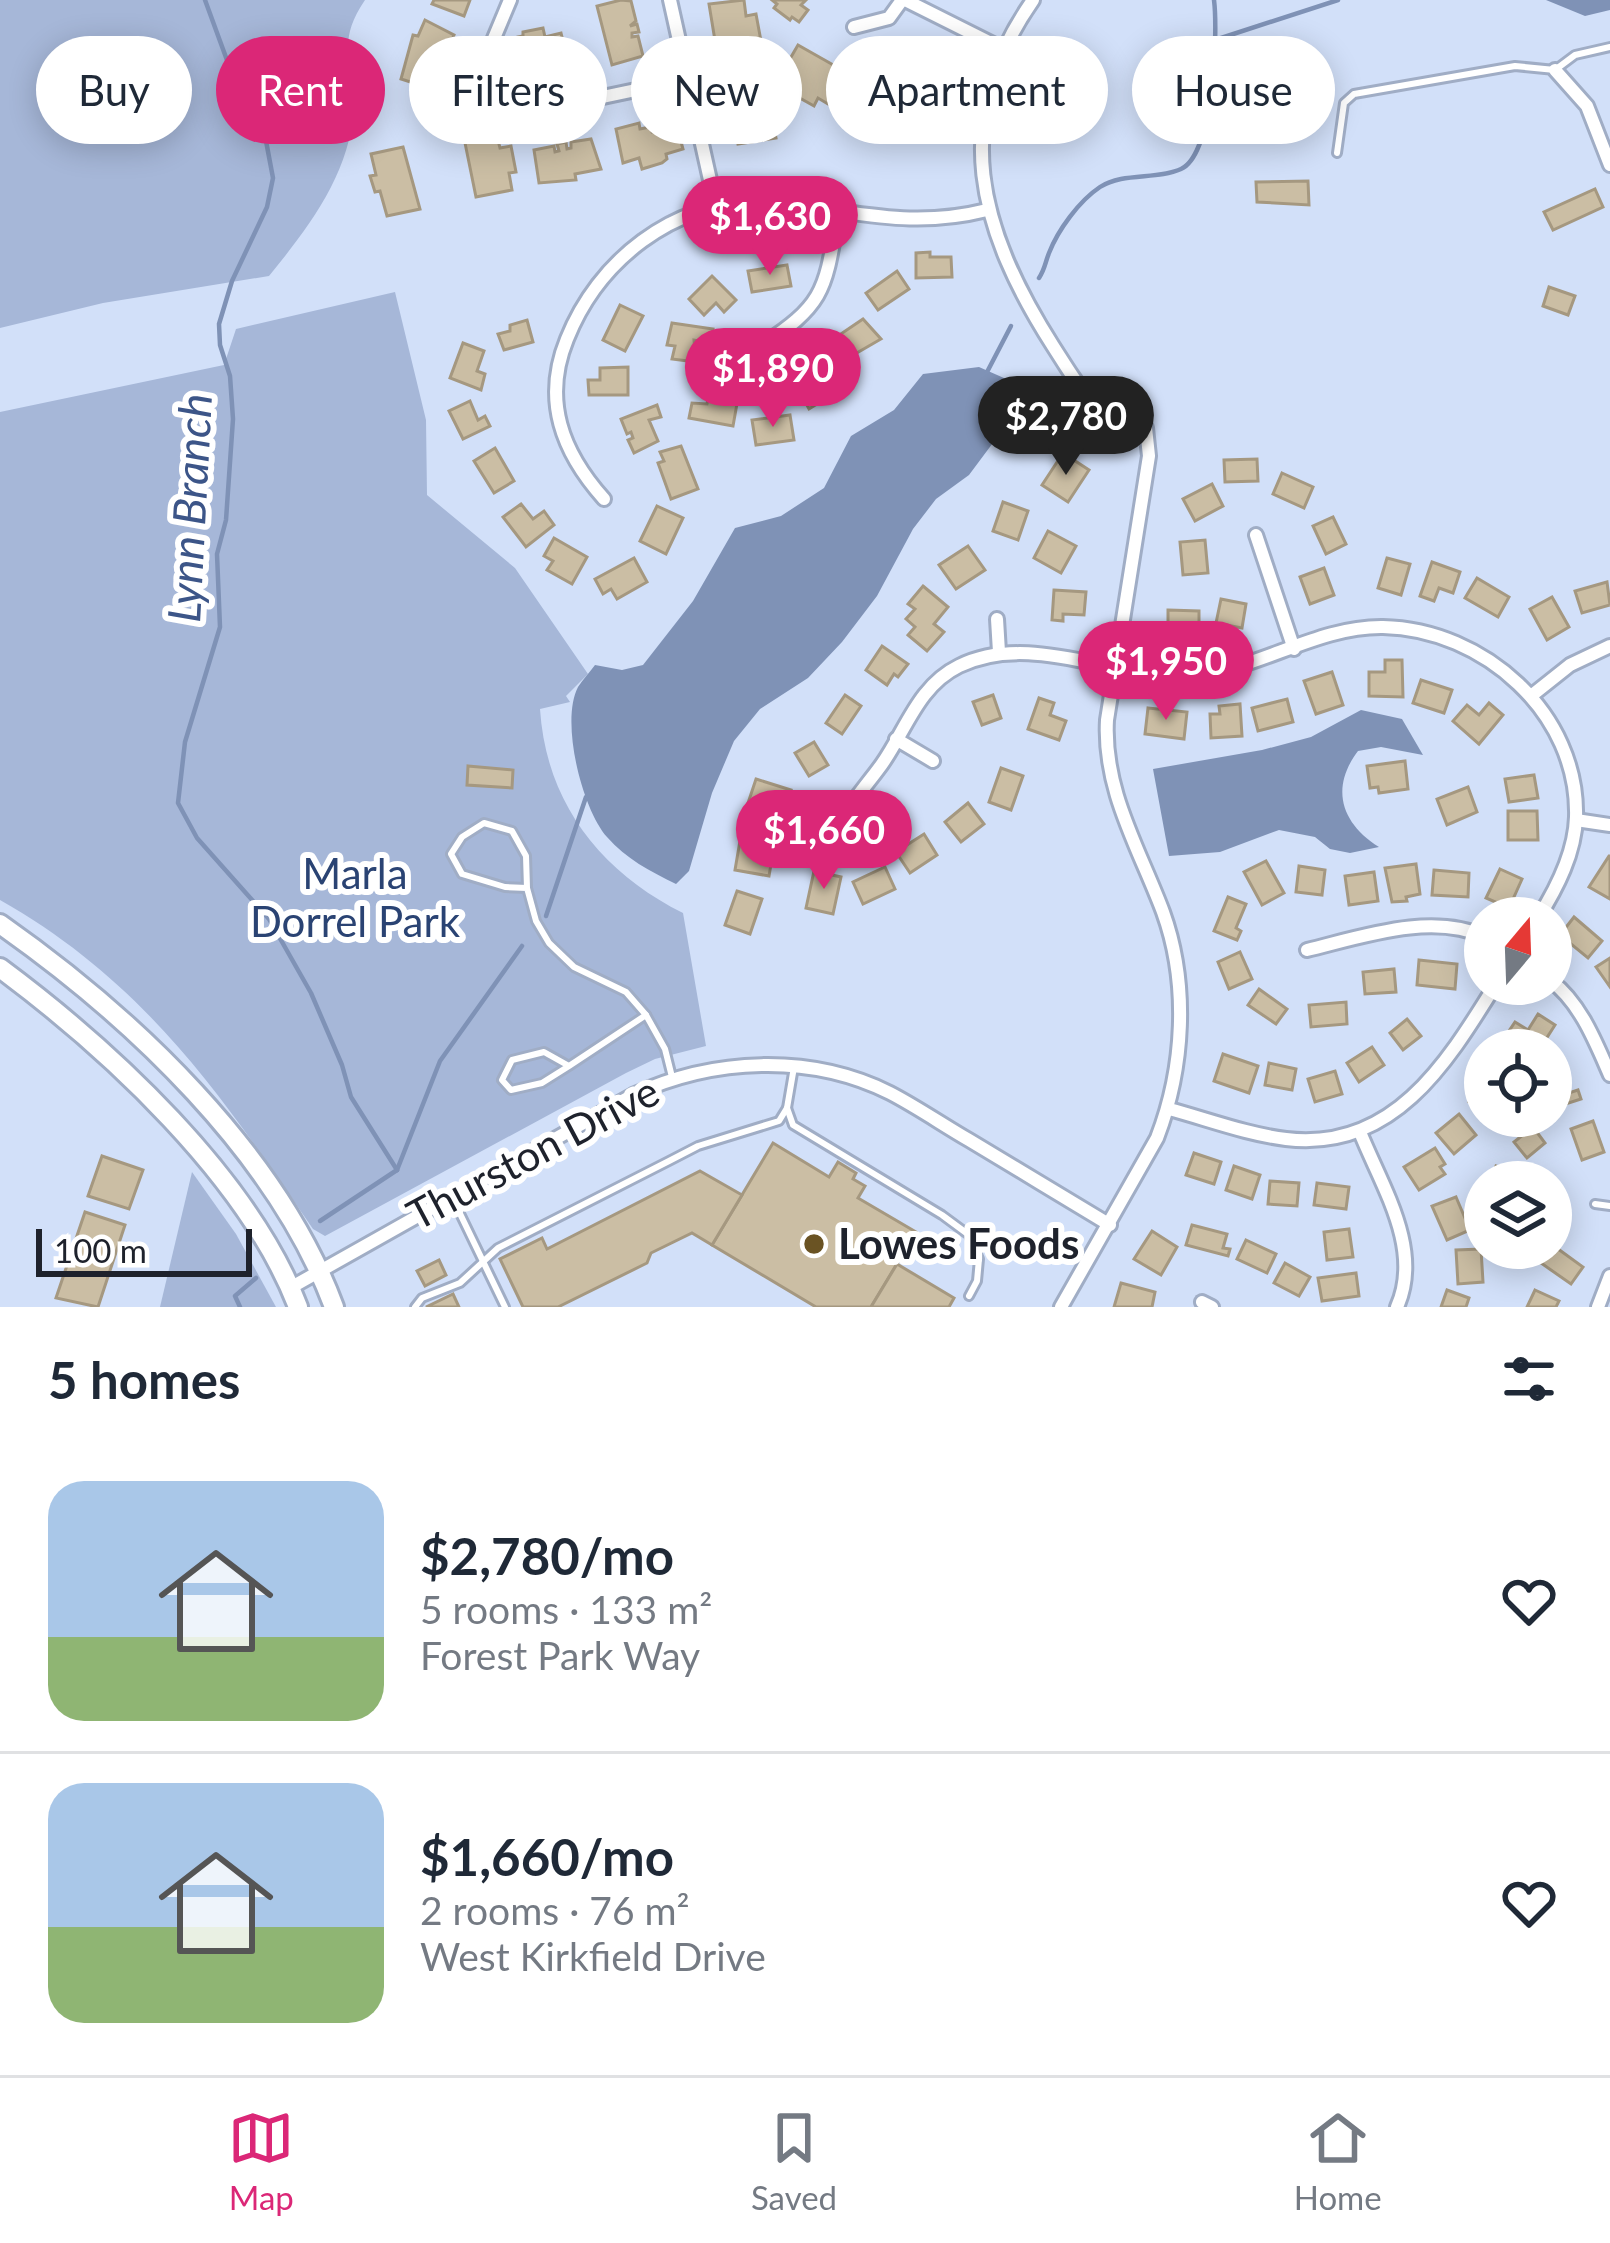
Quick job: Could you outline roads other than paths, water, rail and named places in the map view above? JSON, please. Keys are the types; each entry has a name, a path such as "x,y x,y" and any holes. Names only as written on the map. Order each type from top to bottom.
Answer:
{"main road":[{"path":"0,924 65,970 147,1041 254,1166 320,1268 334,1307"},
{"path":"0,968 125,1070 231,1189 294,1298"}],"street":[{"path":"510,0 469,98 465,126 631,91"},
{"path":"670,0 678,36"},
{"path":"854,27 889,17 904,0 977,36"},
{"path":"1011,36 1033,0"},
{"path":"1555,70 1587,106 1610,165"},
{"path":"702,144 716,207"},
{"path":"983,144 987,210 1018,291 1079,387 1118,422 1146,428 1149,456 1107,720 1106,762 1165,917 1177,966 1179,1033 1168,1108 1143,1168 1061,1307"},
{"path":"604,499 578,469 556,411 559,369 568,336 599,284 626,254 669,223 716,207 768,203 916,221 987,210"},
{"path":"759,347 802,319 819,297 838,214"},
{"path":"1256,535 1294,649"},
{"path":"997,619 999,652"},
{"path":"840,823 908,716 946,672 999,652 1116,669 1204,675 1362,628 1411,630 1456,643 1488,660 1531,696 1564,745 1574,784 1576,820 1550,897"},
{"path":"1531,696 1570,665 1610,646"},
{"path":"896,739 934,761"},
{"path":"1576,820 1610,825"},
{"path":"1306,950 1427,926 1464,929"},
{"path":"1572,1004 1593,1035 1610,1075"},
{"path":"1168,1108 1283,1138 1324,1139 1360,1132 1397,1111 1428,1084 1483,1005"},
{"name":"Thurston Drive","path":"294,1298 320,1268 672,1077 733,1066 794,1066 846,1076 888,1093 1110,1225"},
{"path":"1360,1132 1405,1244 1408,1268 1397,1307"},
{"path":"1598,1307 1610,1276"}],"lane":[{"path":"1336,154 1344,103 1354,94 1515,66 1555,70 1575,55 1610,47"},
{"path":"527,888 505,887 462,874 451,854 462,837 484,824 512,831 526,856 527,888 536,920 562,958 626,992 646,1015 672,1077"},
{"path":"569,1066 544,1052 512,1060 502,1080 511,1090 524,1089 569,1066 646,1015"},
{"path":"416,1307 422,1298 460,1283 498,1248 698,1146 779,1121 787,1108 794,1066"},
{"path":"787,1108 794,1125 968,1235 979,1259 970,1296"},
{"path":"452,1196 505,1307"},
{"path":"1594,1204 1610,1206"}],"waterway":[{"name":"Lynn Branch","path":"205,0 239,93 266,141 273,178 267,207 232,281 219,324 233,419 226,520 217,554 220,627 185,742 178,803 197,838 269,919 311,993 351,1097 397,1170"},
{"path":"1039,278 1064,226 1092,193 1119,179 1181,169 1192,159 1201,141 1211,91 1214,0"},
{"path":"1227,36 1338,0"},
{"path":"986,374 1011,326"},
{"path":"546,916 586,797"},
{"path":"397,1170 440,1061 522,946"},
{"name":"Lynn Branch","path":"320,1221 397,1170"},
{"name":"Lynn Branch","path":"240,1307 235,1296 256,1278"}],"place":[{"name":"Lowes Foods","path":"814,1244"}],"park label":[{"name":"Marla Dorrel Park","path":"355,898"}]}
